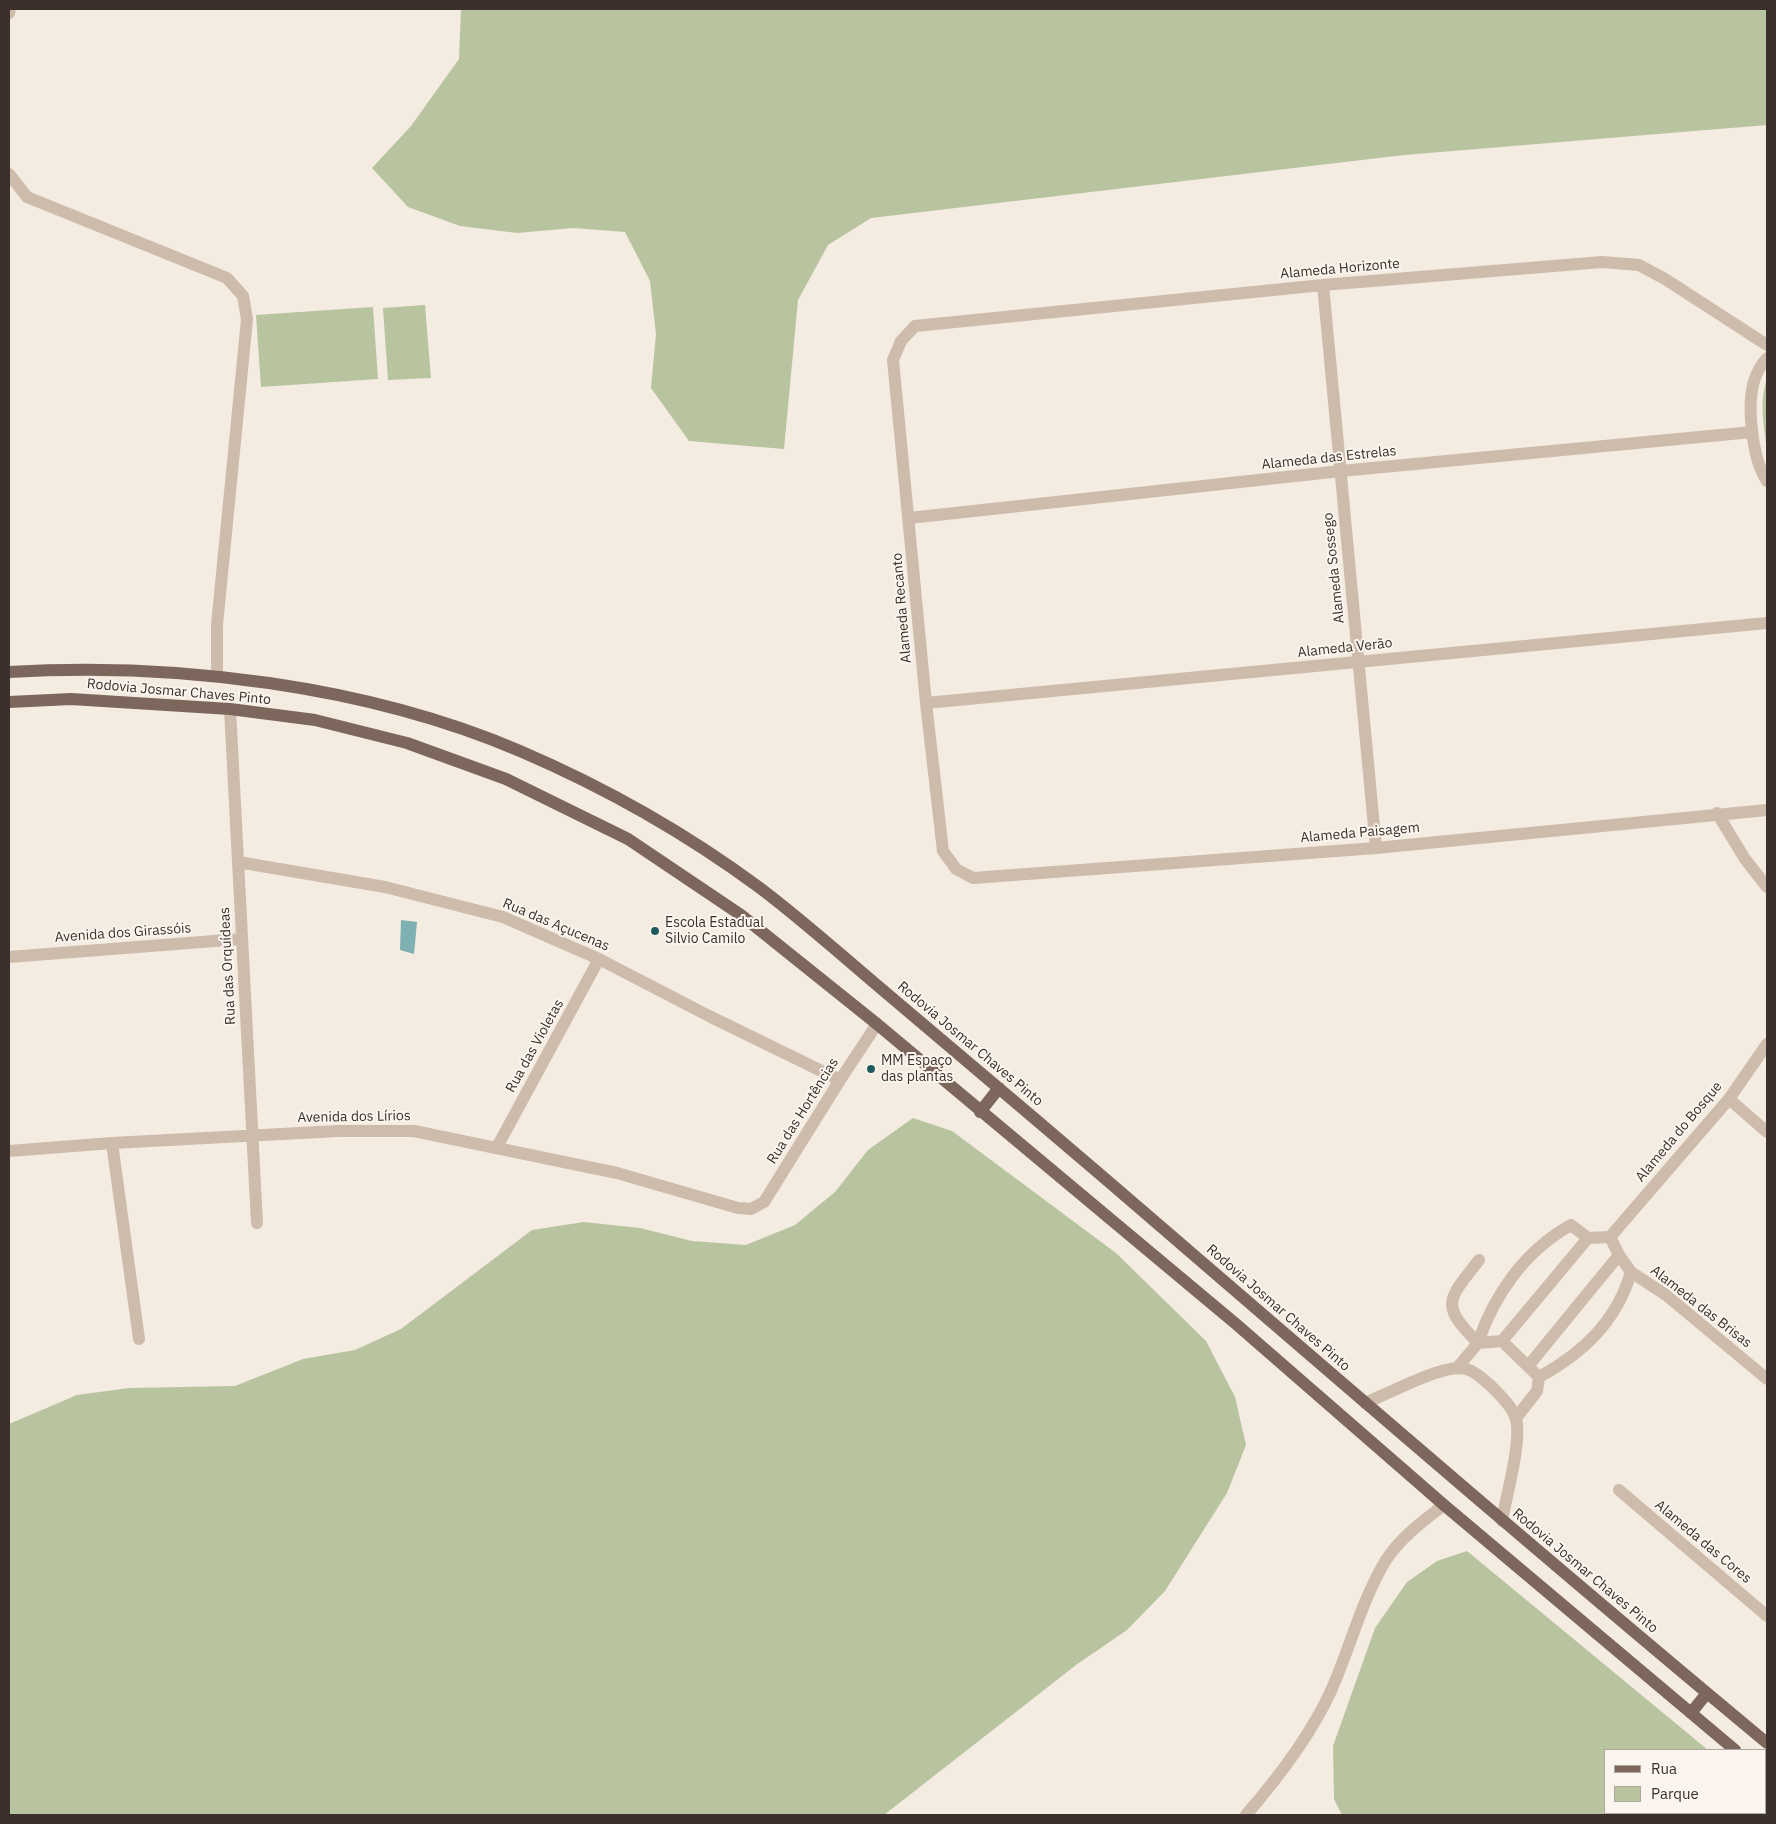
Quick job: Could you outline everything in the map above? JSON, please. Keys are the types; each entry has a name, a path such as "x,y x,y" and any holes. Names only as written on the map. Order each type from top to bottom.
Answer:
{"main road":[{"name":"Rodovia Josmar Chaves Pinto","path":"9,672 71,668 217,676 322,692 416,715 519,751 645,812 760,888 1000,1088 1502,1521 1767,1743"},
{"name":"Rodovia Josmar Chaves Pinto","path":"9,702 71,699 230,708 315,720 407,744 515,783 628,839 741,915 877,1024 1236,1324 1444,1505 1734,1749"},
{"path":"980,1112 1000,1088"},
{"path":"1691,1713 1707,1693"}],"street":[{"path":"9,13 10,9"},
{"path":"9,174 27,197 227,278 243,296 247,320 217,625 217,676"},
{"name":"Alameda Horizonte","path":"901,341 915,326 1323,286 1602,262 1639,266 1665,279 1767,345"},
{"name":"Alameda Sossego","path":"1323,286 1376,848"},
{"name":"Alameda Recanto","path":"901,341 894,360 926,703 943,851 956,869"},
{"path":"1767,358 1755,378 1752,394 1752,432 1757,458 1767,480"},
{"name":"Alameda das Estrelas","path":"909,518 1340,471 1752,432"},
{"name":"Alameda Verão","path":"926,703 1767,623"},
{"name":"Rua das Orquídeas","path":"230,708 240,939 257,1223"},
{"name":"Alameda Paisagem","path":"956,869 973,878 1376,848 1767,810"},
{"path":"1717,814 1745,859 1767,887"},
{"name":"Rua das Açucenas","path":"238,862 385,887 503,917 600,959 709,1016 840,1080"},
{"name":"Avenida dos Girassóis","path":"9,957 240,939"},
{"name":"Rua das Violetas","path":"497,1147 600,959"},
{"name":"Rua das Hortências","path":"751,1209 764,1202 877,1024"},
{"name":"Alameda do Bosque","path":"1610,1237 1728,1099 1767,1044"},
{"path":"1728,1099 1767,1132"},
{"name":"Avenida dos Lírios","path":"9,1151 253,1135 338,1131 414,1131 617,1173 751,1209"},
{"path":"112,1143 139,1340"},
{"path":"1457,1368 1478,1343 1492,1306 1531,1255 1571,1224 1588,1238 1610,1237"},
{"name":"Alameda das Brisas","path":"1610,1237 1619,1255 1631,1272 1666,1295 1767,1379"},
{"path":"1502,1342 1588,1238"},
{"path":"1528,1365 1619,1255"},
{"path":"1479,1260 1455,1291 1451,1301 1452,1312 1459,1324 1478,1343 1502,1342 1540,1377"},
{"path":"1516,1418 1537,1391 1540,1377 1567,1362 1596,1336 1625,1293 1631,1272"},
{"path":"1365,1403 1439,1372 1457,1368 1470,1369 1486,1381 1501,1396 1516,1418 1516,1443 1502,1521"},
{"name":"Alameda das Cores","path":"1619,1490 1767,1616"},
{"path":"1246,1815 1284,1770 1330,1693 1358,1619 1387,1559 1412,1530 1444,1505"}],"green space":[{"path":"461,9 1767,9 1767,125 1404,155 871,218 828,245 798,300 784,449 689,441 651,388 656,334 650,281 625,232 573,228 517,233 460,226 408,207 372,168 411,126 459,59"},
{"path":"425,305 431,378 388,380 383,308"},
{"path":"373,307 378,379 261,387 256,315"},
{"path":"1767,379 1767,449 1763,396"},
{"path":"913,1118 952,1131 1116,1253 1206,1341 1235,1397 1246,1445 1227,1493 1165,1591 1127,1630 1076,1665 884,1815 9,1815 9,1424 77,1395 129,1388 235,1386 303,1359 355,1350 401,1329 532,1230 584,1222 640,1228 692,1241 746,1245 795,1225 835,1192 868,1150"},
{"path":"1467,1551 1707,1749 1604,1749 1604,1814 1766,1814 1766,1798 1767,1815 1342,1815 1334,1799 1333,1746 1375,1628 1407,1582 1437,1561"}],"water":[{"path":"401,920 417,922 414,954 400,950"}],"place":[{"name":"Escola Estadual Silvio Camilo","path":"655,931"},
{"name":"MM Espaço das plantas","path":"871,1069"}]}
